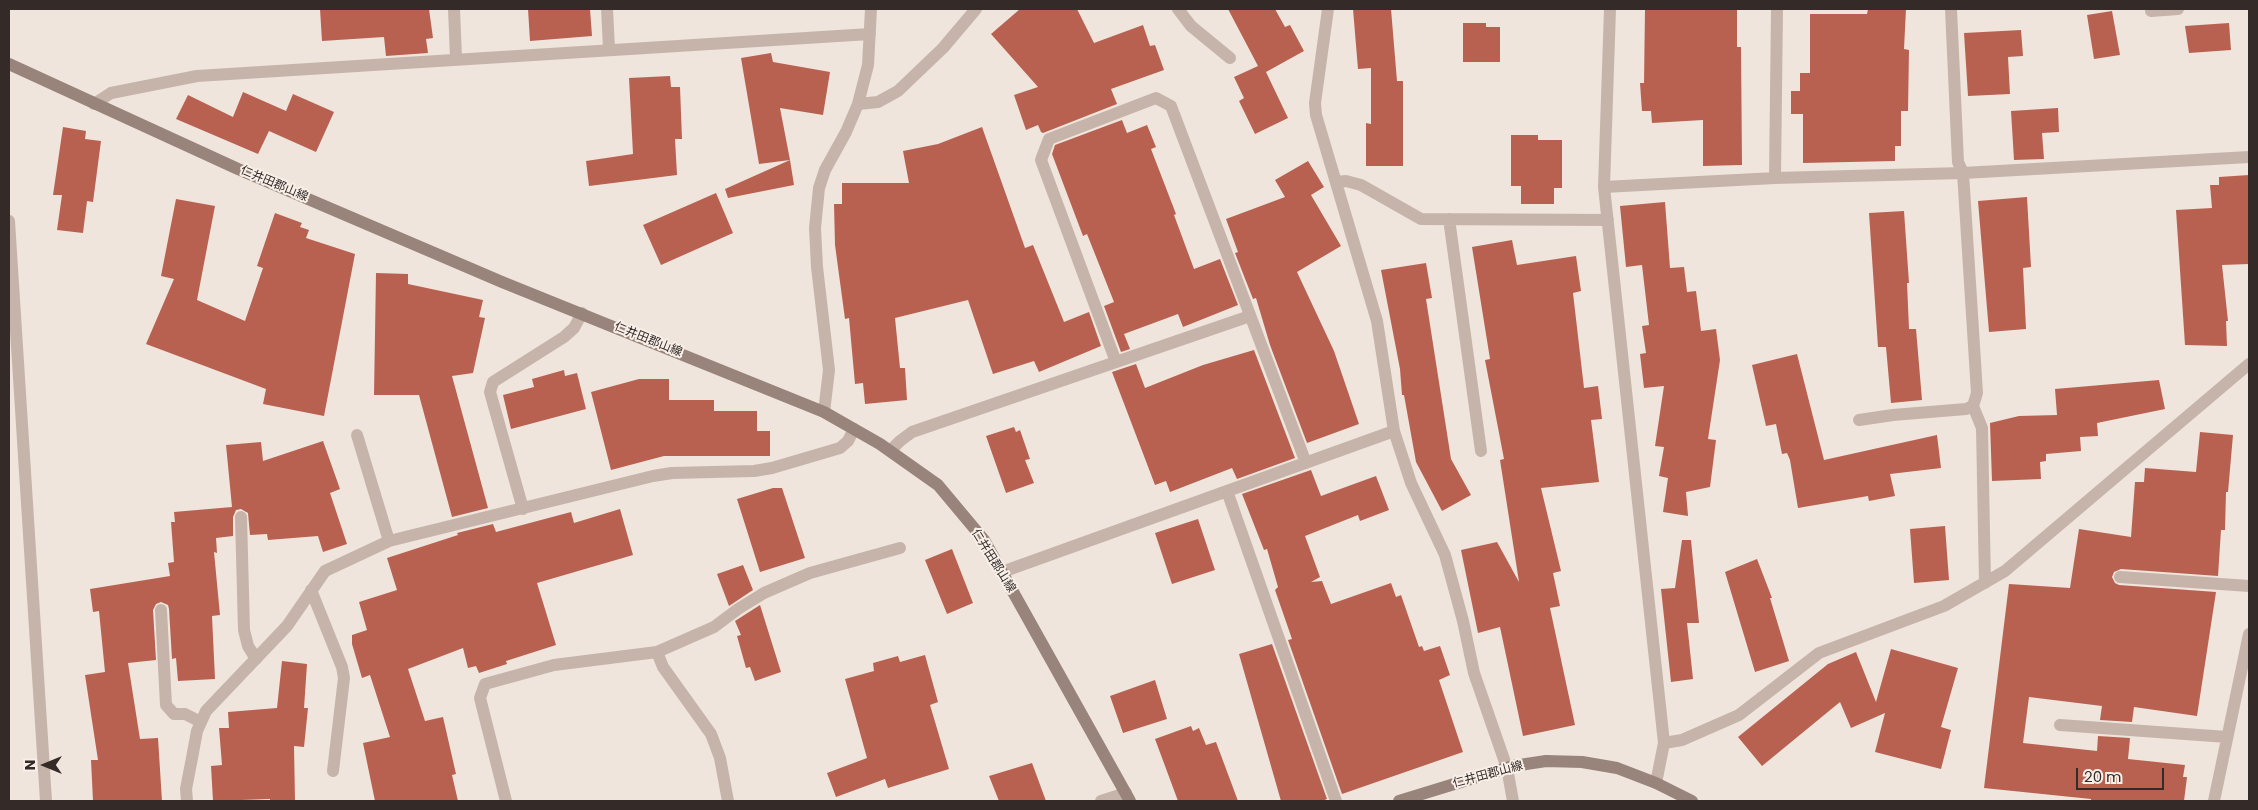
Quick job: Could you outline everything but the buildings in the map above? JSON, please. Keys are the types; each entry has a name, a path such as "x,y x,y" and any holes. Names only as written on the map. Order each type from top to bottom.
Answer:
{"main road":[{"name":"仁井田郡山線","path":"9,64 265,180 502,282 824,412 890,451 938,485 984,540 1128,797"},
{"name":"仁井田郡山線","path":"1407,800 1506,768 1546,761 1582,762 1617,768 1656,783 1692,801"}],"street":[{"path":"454,9 456,58"},
{"path":"607,9 609,48"},
{"path":"824,412 829,370 817,268 815,228 817,205 824,170 846,132 858,104 868,65 871,9"},
{"path":"858,104 878,102 898,91 943,48 976,9"},
{"path":"1178,9 1191,26 1230,58"},
{"path":"1328,9 1315,103 1377,321 1394,431 1411,483 1445,555 1463,621 1474,673 1506,768 1512,801"},
{"path":"1610,9 1604,187 1664,743 1656,783"},
{"path":"1775,178 1777,9"},
{"path":"1951,9 1958,162 1963,173 1977,393 1973,406 1982,428 1985,583"},
{"path":"2151,11 2178,9"},
{"path":"94,104 112,93 197,76 609,48 870,34"},
{"path":"1116,362 1041,160 1049,139 1156,98 1171,106 1306,462"},
{"path":"1604,187 1775,178 1963,173 2249,157"},
{"path":"1336,182 1346,181 1362,185 1421,220 1608,220"},
{"path":"1449,220 1481,451"},
{"path":"9,221 46,801"},
{"path":"523,509 490,392 493,382 564,337 574,328 582,313"},
{"path":"890,451 912,432 1250,316"},
{"path":"1664,743 1682,740 1739,715 1819,653 1934,610 1985,583 2013,564 2249,364"},
{"path":"1859,420 1893,414 1959,411 1973,406"},
{"path":"187,801 188,777 201,722 215,700 287,626 325,571 389,542 672,473 772,468 840,448 848,441 854,429"},
{"path":"1002,572 1394,431"},
{"path":"357,435 389,542"},
{"path":"1227,491 1336,801"},
{"path":"241,517 244,630 248,646 256,659"},
{"path":"506,801 480,698 486,684 554,665 657,652 714,627 764,593 810,573 900,548"},
{"path":"2120,577 2249,586"},
{"path":"311,590 342,666 344,678 333,771"},
{"path":"161,610 166,705 174,714 185,714 201,722"},
{"path":"2214,801 2249,634"},
{"path":"657,652 662,667 711,734 720,758 728,801"},
{"path":"2060,725 2227,737"},
{"path":"1101,801 1128,797"}]}
